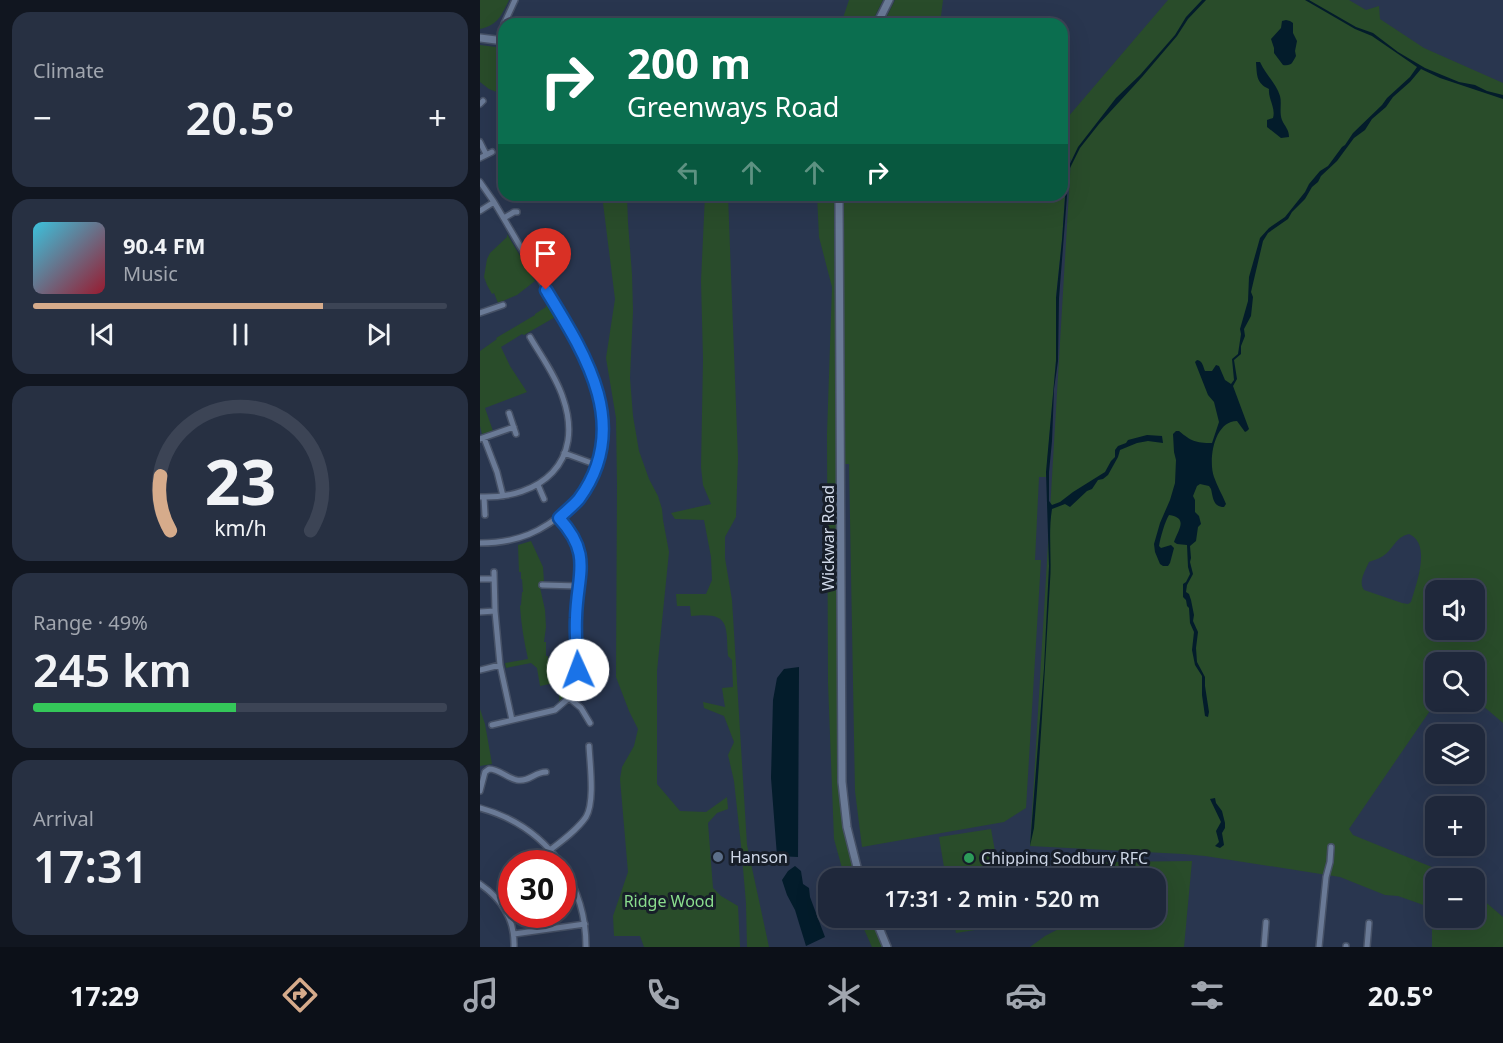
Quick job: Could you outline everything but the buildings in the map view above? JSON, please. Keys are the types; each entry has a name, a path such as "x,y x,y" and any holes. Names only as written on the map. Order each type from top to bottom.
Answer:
{"main road":[{"path":"880,18 889,0"},
{"path":"480,38 498,40"},
{"name":"Wickwar Road","path":"839,201 842,782 847,827 857,868"},
{"path":"879,928 887,947"}],"street":[{"path":"507,18 515,0"},
{"path":"480,142 486,155"},
{"path":"480,182 580,346 599,395 603,420 602,445 597,465 577,501 559,518 525,537 503,542 480,543"},
{"path":"480,211 494,202"},
{"path":"504,218 517,212"},
{"path":"480,313 503,305"},
{"path":"485,515 482,497 503,496 538,485 557,468 564,453 568,426 566,408 557,382 535,350 530,337"},
{"path":"503,496 497,472 482,438 515,430 509,413"},
{"path":"564,453 597,465"},
{"path":"538,485 544,499"},
{"path":"492,725 555,710 574,691 577,681 576,617 582,564 574,537 559,518"},
{"path":"480,579 494,575 500,665 512,720"},
{"path":"546,583 579,586"},
{"path":"480,612 495,611"},
{"path":"480,670 500,665"},
{"path":"569,698 581,708 590,723"},
{"path":"480,808 516,822 536,836 550,850 581,823 589,812 591,801 590,746"},
{"path":"480,791 485,772 489,769 517,780 531,778 539,772 546,772"},
{"path":"531,778 532,786"},
{"path":"1319,947 1331,847"},
{"path":"480,884 494,894 504,906 511,921 514,947"},
{"path":"576,893 585,924 586,947"},
{"path":"1264,947 1266,922"},
{"path":"1368,947 1369,923"},
{"path":"514,934 585,924"}],"green space":[{"path":"480,0 509,0 495,22 480,29"},
{"path":"849,0 883,0 874,18 843,18"},
{"path":"895,0 943,0 941,18 886,18"},
{"path":"1168,0 1349,0 1366,10 1379,6 1380,19 1424,48 1503,83 1503,723 1485,708 1485,652 1425,652 1425,712 1429,712 1349,829 1353,835 1434,868 1425,868 1425,906 1398,896 1385,895 1340,877 1205,856 1030,846 1071,158 1068,164 1068,117","holes":["1409,534 1420,546 1421,565 1411,602 1402,603 1364,590 1362,580 1369,562 1383,556 1400,538"]},
{"path":"480,45 498,47 498,93 480,82"},
{"name":"Ridge Wood","path":"603,201 627,201 633,311 630,378 633,416 639,451 662,509 669,552 657,671 657,784 680,811 706,812 727,797 728,809 717,813 708,823 713,888 721,896 738,906 740,947 644,947 640,936 614,936 613,916 628,872 620,779 622,767 634,746 638,729 616,677 616,418 606,358 615,299"},
{"path":"705,201 728,201 738,458 736,517 725,537 725,558 732,600 747,845 769,947 747,947 741,845 734,781 728,755 734,742 724,716 704,708 703,702 725,707 722,688 733,687 732,660 728,656 726,628 719,618 704,615 691,616 690,606 677,606 676,594 706,594 712,580 711,557 704,520 675,519 671,513 711,504 703,485 701,467 703,359 701,281"},
{"path":"817,201 834,201 839,784 843,828 853,868 842,868 834,839 828,683 827,434 832,287 819,237"},
{"path":"843,201 1065,201 1056,298 1056,360 1046,477 1039,477 1035,560 1041,560 1026,808 1004,822 862,847 855,791 849,464 845,464"},
{"path":"507,234 535,281 517,295 498,303 484,277 490,253 507,237"},
{"path":"547,300 557,316 501,347 527,392 485,408 493,431 482,434 480,426 480,351 496,338 546,307"},
{"path":"531,541 543,567 544,582 539,583 545,610 544,642 546,642 546,656 548,656 548,675 557,683 567,683 573,680 570,690 559,702 556,685 554,683 540,686 537,668 531,663 506,668 505,663 528,659 520,613 523,592 521,572 519,572 518,545"},
{"path":"480,709 492,764 480,766"},
{"name":"Chipping Sodbury RFC","path":"991,829 998,868 944,868 939,837"},
{"path":"1192,861 1184,947 1030,947 1061,928 1166,928 1166,868 1105,868 1105,862"},
{"path":"1485,902 1503,917 1503,947 1432,947 1432,928 1485,928"},
{"path":"863,928 875,928 883,947 872,947"},
{"path":"955,928 988,928 956,933"}],"water":[{"path":"1202,0 1206,0 1080,148 1069,170 1068,183 1068,168 1078,147 1116,98 1175,35 1186,17"},
{"path":"1305,0 1309,0 1356,27 1373,33 1398,52 1425,68 1459,82 1503,95 1503,99 1440,78 1421,69 1372,119 1365,130 1354,138 1288,219 1268,233 1263,241 1251,292 1253,297 1251,316 1244,329 1245,336 1241,354 1234,360 1237,379 1233,386 1249,429 1245,432 1237,421 1229,423 1218,434 1215,443 1212,470 1226,504 1224,507 1216,503 1209,486 1200,484 1193,496 1195,512 1201,524 1198,527 1196,541 1190,546 1193,574 1186,592 1191,600 1193,621 1198,632 1197,662 1205,677 1208,717 1205,716 1202,676 1195,665 1192,650 1194,632 1190,623 1189,608 1183,597 1183,584 1190,574 1187,545 1174,542 1181,525 1179,519 1169,515 1160,539 1161,548 1171,545 1174,548 1168,566 1160,564 1154,544 1175,483 1176,460 1173,434 1179,431 1194,441 1212,443 1219,422 1214,402 1208,395 1195,362 1197,360 1200,362 1205,371 1212,371 1216,365 1219,366 1225,380 1231,384 1234,380 1232,359 1238,354 1240,329 1248,301 1249,277 1260,238 1269,228 1285,217 1309,184 1320,171 1328,166 1353,133 1410,77 1417,67 1372,36 1355,29"},
{"path":"1282,21 1293,23 1293,33 1297,41 1296,56 1291,64 1283,65 1274,53 1271,39 1281,28"},
{"path":"1256,62 1260,62 1278,91 1281,99 1281,117 1289,137 1281,138 1267,127 1267,120 1273,118 1274,111 1269,89 1258,78"},
{"path":"1067,201 1059,298 1058,361 1054,389 1049,501 1052,505 1060,502 1105,472 1115,457 1115,450 1128,440 1147,435 1162,436 1163,443 1148,441 1120,450 1108,475 1098,480 1092,489 1070,507 1065,504 1052,509 1041,736 1034,828 1030,846 1044,668 1049,566 1046,472 1056,361 1056,298"},
{"path":"799,667 798,857 777,856 771,778 773,700 777,678 784,669"},
{"path":"1215,798 1225,823 1222,833 1224,845 1220,848 1215,846 1219,842 1216,831 1221,822 1210,799"},
{"path":"795,866 801,871 803,884 809,888 818,918 818,928 822,928 825,937 806,946 795,910 782,880"}],"place":[{"name":"Hanson","path":"718,857"},
{"name":"Chipping Sodbury RFC","path":"969,858"}],"route":[{"path":"546,290 580,346 596,385 603,420 600,454 590,481 577,501 559,518 574,537 582,564 576,617 578,670"}]}
